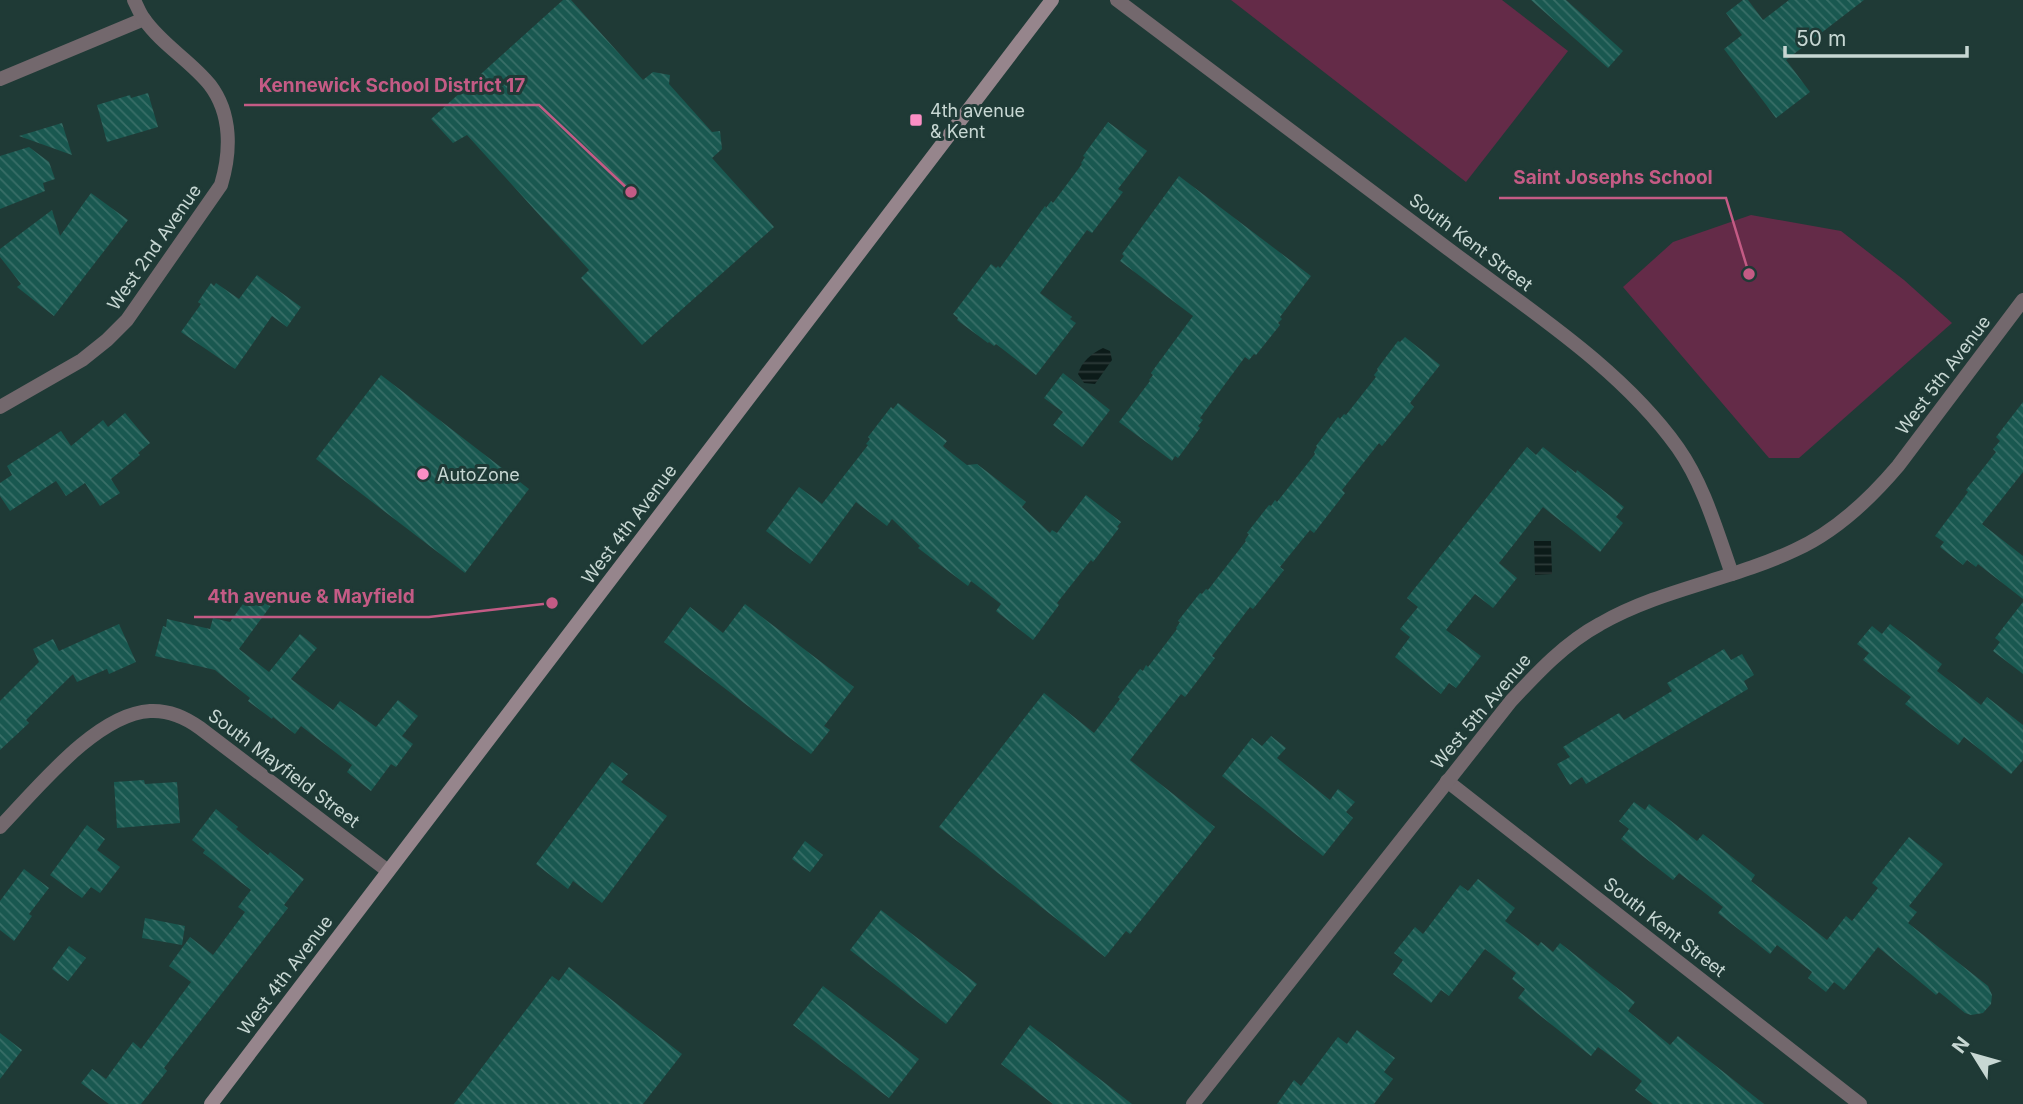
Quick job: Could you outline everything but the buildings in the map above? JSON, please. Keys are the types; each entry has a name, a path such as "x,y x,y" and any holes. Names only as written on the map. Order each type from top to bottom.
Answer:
{"main road":[{"name":"West 4th Avenue","path":"211,1104 1052,0"}],"street":[{"path":"0,79 144,19 134,0"},
{"name":"South Kent Street","path":"1117,0 1556,330 1627,388 1679,450 1701,490 1732,574"},
{"name":"West 2nd Avenue","path":"0,407 82,360 127,320 221,185 226,167 227,129 211,86 158,36 144,19"},
{"name":"West 5th Avenue","path":"1193,1104 1447,781 1540,669 1567,645 1598,624 1657,597 1732,574 1798,549 1853,512 1898,466 2023,300"},
{"name":"South Mayfield Street","path":"0,827 80,745 102,729 124,718 149,711 171,712 186,718 388,871"},
{"name":"South Kent Street","path":"1447,781 1860,1104"}],"shaded area":[{"path":"1231,0 1502,0 1568,51 1466,182"},
{"path":"1751,215 1841,231 1904,280 1952,323 1799,458 1769,458 1623,287 1673,242"},
{"path":"1103,348 1110,351 1112,360 1095,384 1084,383 1078,374 1082,365 1091,355"},
{"path":"1534,541 1551,541 1552,574 1535,575"}],"place":[{"name":"4th avenue & Kent","path":"916,120"},
{"name":"Kennewick School District 17","path":"631,192"},
{"name":"Saint Josephs School","path":"1749,274"},
{"name":"AutoZone","path":"423,474"},
{"name":"4th avenue & Mayfield","path":"552,603"}]}
